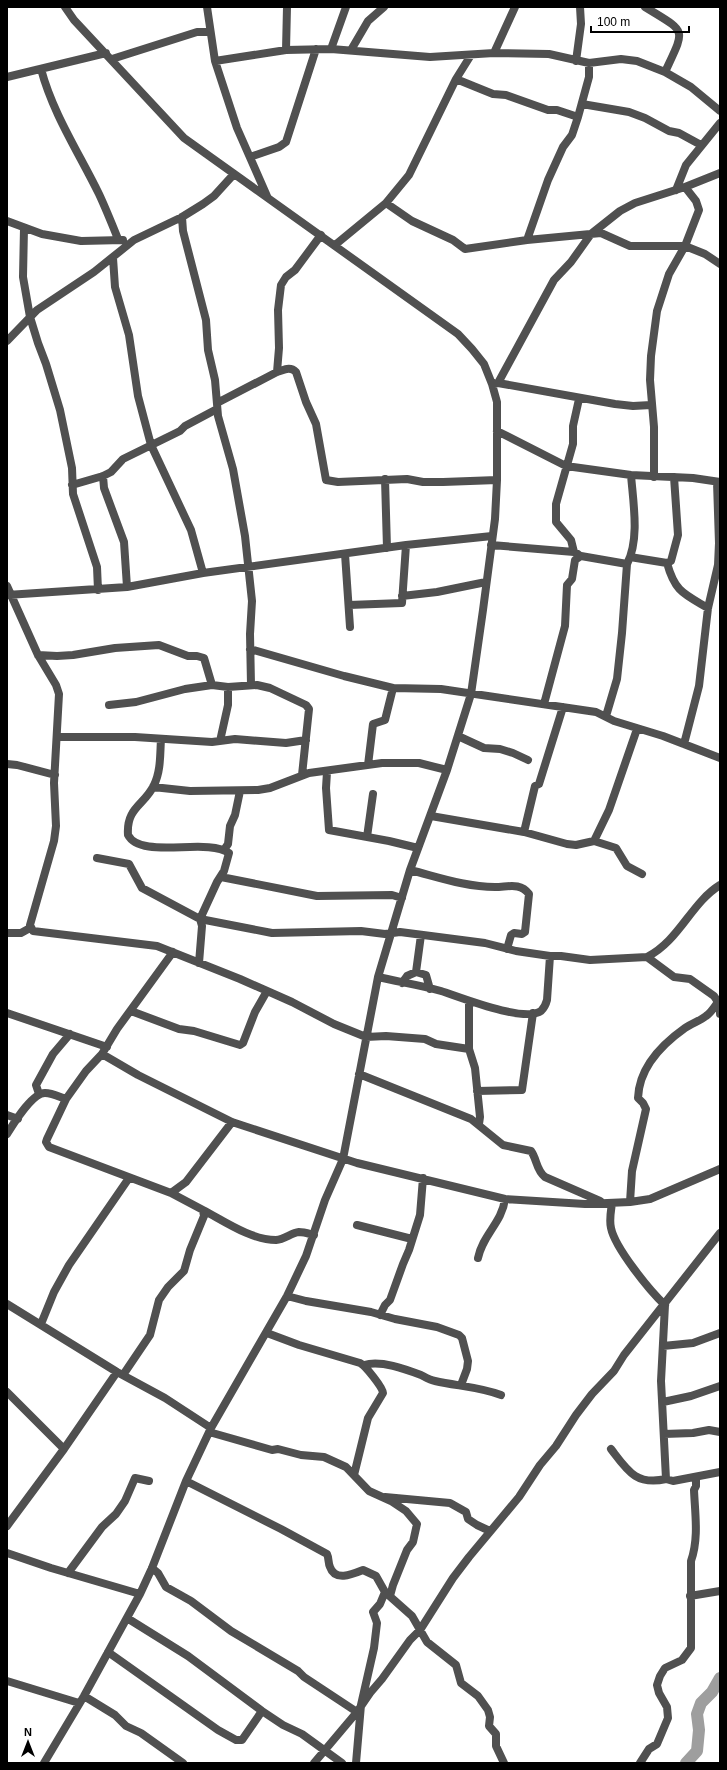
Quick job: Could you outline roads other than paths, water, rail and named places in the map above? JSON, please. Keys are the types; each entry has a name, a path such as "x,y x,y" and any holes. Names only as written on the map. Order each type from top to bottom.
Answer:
{"street":[{"path":"44,1763 82,1700 140,1594 152,1568 186,1481 210,1430 287,1296 314,1235 325,1200 343,1159 378,977 410,870 447,770 471,694 492,540 497,480 497,402 495,383 484,364 472,349 458,334 184,138 74,20 65,7"},
{"path":"207,7 215,61 237,128 267,196"},
{"path":"286,50 287,7"},
{"path":"331,48 346,7"},
{"path":"351,50 368,21 384,7"},
{"path":"494,52 516,7"},
{"path":"576,62 580,24 580,7"},
{"path":"645,7 676,26 679,31 680,37 678,43 665,72"},
{"path":"7,77 109,56 197,32 210,32"},
{"path":"215,61 286,50 331,48 390,55 430,57 494,52 549,54 576,62 589,63 622,59 637,61 665,72 691,87 720,111"},
{"path":"250,157 279,147 286,142 316,49"},
{"path":"335,245 386,203 408,175 456,79 471,55"},
{"path":"527,240 548,180 563,147 572,135 589,77 589,63"},
{"path":"41,69 45,85 60,120 99,195 118,240"},
{"path":"456,79 493,94 506,95 548,110 557,110 578,117"},
{"path":"582,104 629,112 669,131 679,133 701,145"},
{"path":"676,190 686,164 720,123"},
{"path":"495,383 554,280 591,234 625,208 635,203 685,187 720,173"},
{"path":"7,341 37,310 113,258 134,240 182,218 214,196 234,174"},
{"path":"654,477 654,432 651,405 651,356 657,311 669,274 685,246 699,210 696,201 685,187"},
{"path":"386,203 412,221 453,240 465,249 527,240 601,233 630,246 685,246 704,254 720,264"},
{"path":"182,218 206,320 208,350 215,380 219,424 233,469 246,536 252,601 250,649 251,685"},
{"path":"7,222 42,234 80,241 134,240"},
{"path":"24,228 23,278 30,317 60,410 72,468 72,485 75,505 97,567 98,590"},
{"path":"277,372 279,348 278,310 281,285 286,277 295,270 321,235"},
{"path":"113,258 115,287 129,335 138,396 151,445 191,530 203,573"},
{"path":"72,485 103,476 111,472 123,459 151,445 277,372 288,368 293,369 296,372 306,402 316,424 326,480 338,482 385,479 407,479 423,482 497,480"},
{"path":"495,383 579,399 627,405 651,405"},
{"path":"578,554 571,540 556,522 556,504 573,444 573,426 579,399"},
{"path":"497,431 566,466 631,475 674,477 719,482 719,565 708,608 699,686 684,744"},
{"path":"606,716 617,679 629,561 634,532 631,475"},
{"path":"103,476 104,488 124,542 127,587"},
{"path":"9,594 98,590 127,587 203,573 406,545 492,540 629,561 667,563 671,561 678,536 674,477"},
{"path":"385,479 387,548"},
{"path":"349,604 402,603 406,545"},
{"path":"345,554 350,627"},
{"path":"544,704 565,626 567,586 572,579 575,560 578,554"},
{"path":"667,563 672,580 683,594 708,608"},
{"path":"402,596 437,592 486,582"},
{"path":"7,586 9,594 38,655 56,685 59,694 55,775 56,811 54,841 30,928"},
{"path":"38,655 73,655 115,648 159,645 188,656 204,658 212,685"},
{"path":"250,649 344,676 393,688 441,690 596,712 614,721 663,736 720,758"},
{"path":"109,705 136,702 212,685 228,687 251,685 270,688 281,692 308,707 302,775"},
{"path":"220,741 228,706 228,687"},
{"path":"368,765 373,724 385,720 393,688"},
{"path":"524,832 535,786 539,784 562,707"},
{"path":"594,841 609,810 637,729"},
{"path":"57,736 134,737 212,742 235,739 286,743 306,740"},
{"path":"458,736 484,748 500,749 528,760"},
{"path":"161,739 159,768 153,787 132,812 128,832 132,841 148,846 204,848 224,850 229,853 221,877 200,919 202,926 199,963"},
{"path":"153,787 190,791 240,791 270,788 302,775 368,765 402,762 419,763 447,770"},
{"path":"7,764 17,765 55,775"},
{"path":"327,772 326,788 329,830 418,848"},
{"path":"224,850 228,844 230,826 235,815 240,791"},
{"path":"367,837 373,794"},
{"path":"431,816 524,832 567,844 576,845 594,841 616,848 627,866 642,874"},
{"path":"97,858 129,864 142,888 200,919 272,933 361,931 385,934 400,932 485,943 507,949 550,956 590,960 647,957 654,953 680,928 712,890 720,885"},
{"path":"410,870 473,886 516,885 524,887 529,894 525,932 522,934 514,933 511,935 507,949"},
{"path":"221,877 317,896 392,896 402,898"},
{"path":"7,933 21,933 30,928"},
{"path":"30,928 33,931 144,944 173,952 267,991 334,1024 366,1037 386,1036 425,1040 436,1044 469,1049"},
{"path":"416,972 421,935"},
{"path":"173,952 117,1029 105,1050 86,1071 66,1099 47,1139 47,1145 171,1193 247,1232 276,1240 299,1232 314,1235"},
{"path":"378,977 430,989 506,1012 533,1013 540,1012 545,1006 547,1000 550,956"},
{"path":"647,957 674,977 690,979 714,996 720,1006 720,1014"},
{"path":"402,982 407,976 416,972 426,975 430,989"},
{"path":"131,1011 179,1029 194,1031 240,1045 243,1043 255,1012 267,991"},
{"path":"469,1001 469,1049 475,1068 480,1117 479,1124"},
{"path":"630,1202 632,1171 646,1109 644,1103 638,1098 642,1076 657,1054 671,1039 720,1006"},
{"path":"7,1013 70,1034 105,1050 138,1075 232,1122 343,1159 505,1199 566,1203 630,1202 661,1196 720,1169"},
{"path":"477,1091 522,1090 533,1013"},
{"path":"39,1094 36,1085 54,1054 70,1034"},
{"path":"359,1074 472,1119 503,1145 533,1153 538,1169 545,1177 585,1196 609,1203"},
{"path":"7,1134 32,1099 39,1094 45,1093 66,1099"},
{"path":"7,1115 18,1119"},
{"path":"171,1193 186,1182 232,1122"},
{"path":"41,1324 54,1292 69,1265 129,1178"},
{"path":"380,1315 385,1305 390,1300 409,1250 420,1215 423,1178"},
{"path":"478,1258 481,1244 502,1214 505,1199"},
{"path":"609,1203 613,1234 644,1284 665,1304 661,1381 666,1479"},
{"path":"7,1526 120,1373 150,1335 159,1300 168,1287 184,1271 190,1250 204,1216 202,1210"},
{"path":"357,1225 412,1239"},
{"path":"314,1763 324,1749 336,1738 410,1640 420,1630 453,1578 519,1497 542,1461 556,1446 592,1394 614,1371 624,1355 720,1232"},
{"path":"287,1296 395,1319 437,1326 459,1335 462,1338 468,1361 467,1369 460,1385"},
{"path":"7,1304 120,1373 166,1398 210,1430 272,1450 278,1449 301,1455 324,1457 346,1467 369,1491 378,1496 391,1500 406,1511 417,1524 413,1542 407,1550 393,1584 388,1594 373,1612 376,1623 374,1642 359,1709 356,1763"},
{"path":"267,1333 299,1345 364,1365 377,1363 419,1374 434,1381 491,1391 501,1395"},
{"path":"663,1346 693,1343 720,1333"},
{"path":"354,1475 368,1418 383,1393 382,1388 364,1365"},
{"path":"663,1402 691,1396 720,1386"},
{"path":"7,1392 64,1449"},
{"path":"664,1434 693,1433 709,1430 720,1432"},
{"path":"611,1449 630,1474 646,1479 666,1479 673,1481 720,1472"},
{"path":"640,1763 649,1749 657,1744 668,1718 667,1707 659,1693 657,1686 660,1676 668,1666 682,1660 691,1648 691,1561 694,1554 696,1524 694,1490 696,1486 696,1477"},
{"path":"68,1573 102,1527 116,1514 134,1478 149,1481"},
{"path":"186,1481 281,1528 328,1554 330,1566 333,1572 340,1576 347,1577 363,1570 376,1576 388,1594 412,1616 427,1642 456,1665 461,1683 478,1696 488,1710 490,1717 489,1726 496,1734 496,1746 504,1763"},
{"path":"378,1496 450,1503 466,1512 468,1519 472,1522 490,1531"},
{"path":"7,1553 140,1594"},
{"path":"152,1568 158,1573 166,1587 191,1601 231,1631 298,1671 304,1677 359,1709"},
{"path":"690,1596 720,1591"},
{"path":"127,1618 188,1656 262,1711 283,1725 302,1734 342,1763"},
{"path":"108,1652 212,1726 236,1740 242,1740 262,1711"},
{"path":"7,1681 82,1700 115,1715 126,1726 141,1733 183,1763"}],"waterway":[{"path":"686,1763 697,1751 699,1730 697,1714 701,1703 712,1692 720,1678"}]}
